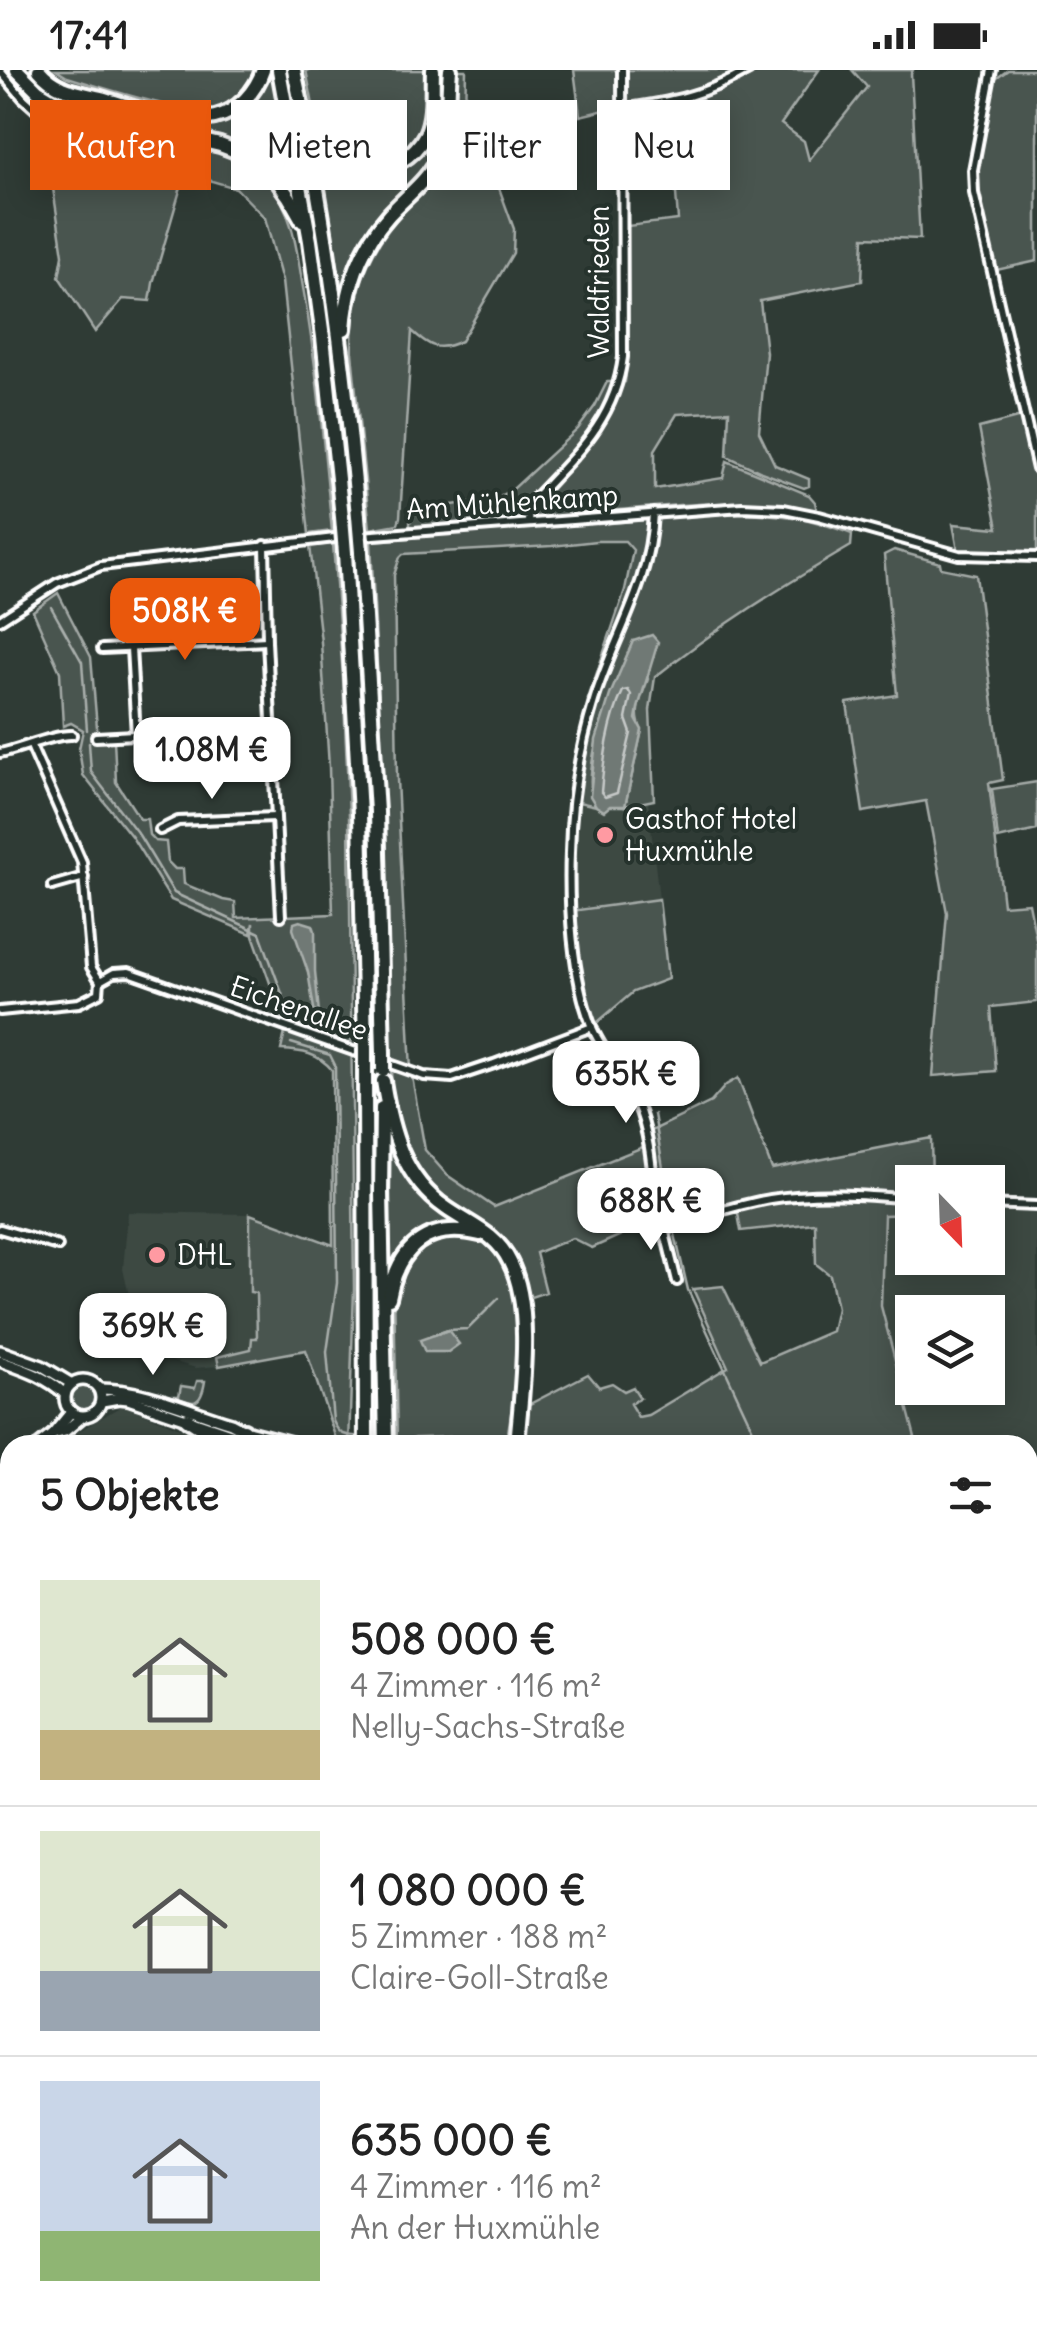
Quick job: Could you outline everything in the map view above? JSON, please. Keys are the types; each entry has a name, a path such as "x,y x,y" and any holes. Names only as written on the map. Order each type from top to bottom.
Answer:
{"highway":[{"path":"17,70 38,91 68,109 246,155 282,186 310,240"},
{"path":"38,70 65,89 172,117 195,118 216,117 234,108 249,97 263,70"},
{"path":"280,70 310,240 345,553 360,814 366,1435"},
{"path":"294,70 300,100"},
{"path":"407,155 417,148 432,118 432,70"},
{"path":"342,356 346,307 354,273 369,242 440,155 446,133 450,70"},
{"path":"315,190 342,356 362,552 377,812 386,1435"},
{"path":"383,1076 393,1130 412,1174 448,1210 491,1236 511,1262 521,1301 523,1342 519,1435"},
{"path":"384,1330 398,1267 416,1243 442,1231 460,1229 491,1236"},
{"path":"187,1419 209,1435"}],"main road":[{"path":"0,1351 42,1366 72,1384"},
{"path":"0,1361 38,1374 65,1394"},
{"path":"100,1390 102,1401 93,1414 71,1412 65,1401 72,1384 87,1380 100,1390 143,1395 231,1423 240,1435"},
{"path":"102,1401 128,1399 233,1435"},
{"path":"53,1434 71,1412"},
{"path":"53,1434 64,1432 82,1416"}],"street":[{"name":"Waldfrieden","path":"622,70 622,100"},
{"path":"679,100 749,70"},
{"path":"992,70 973,170 974,193 1037,469"},
{"path":"0,71 30,105"},
{"name":"Waldfrieden","path":"528,523 533,500 595,432 615,398 623,357 622,190"},
{"name":"Am Mühlenkamp","path":"0,620 56,583 101,566 306,540 742,506 818,516 959,555 1037,557"},
{"path":"652,514 646,569 594,699 576,774 570,852 571,911 579,977 592,1027 636,1102 647,1132 656,1209 677,1281"},
{"path":"265,545 280,916"},
{"path":"102,650 267,641"},
{"path":"131,648 136,735"},
{"path":"96,737 271,728"},
{"path":"0,754 62,734 72,735"},
{"path":"32,746 82,862 91,967 100,981"},
{"path":"160,830 178,821 275,816"},
{"path":"52,886 84,877"},
{"name":"Eichenallee","path":"0,1010 79,1003 99,993 100,981 114,973 129,972 424,1076 452,1078 592,1027"},
{"path":"661,1217 681,1220 770,1199 840,1194 895,1198"},
{"path":"1005,1205 1037,1206"},
{"path":"0,1228 58,1246"}],"shaded area":[{"path":"0,70 11,70 40,100 30,100 30,103 5,79 0,86"},
{"path":"23,70 35,70 42,77 117,100 61,100 39,87"},
{"path":"56,70 256,70 238,96 211,110 211,100 147,100 67,77"},
{"path":"306,70 428,70 422,134 407,151 407,100 312,100"},
{"path":"437,70 445,70 443,100 436,100"},
{"path":"457,70 466,70 465,100 456,100"},
{"path":"574,70 819,70 781,124 804,141 809,160 867,87 852,70 913,70 920,239 864,237 862,281 760,301 766,353 759,432 775,465 809,479 809,486 804,488 727,456 729,411 677,414 655,450 655,489 723,478 727,461 809,495 817,511 737,503 604,511 599,524 762,514 802,519 852,534 851,546 751,608 655,677 650,710 654,800 625,806 642,730 639,704 648,679 633,642 609,700 595,748 591,790 596,806 574,801 594,699 588,699 625,590 633,550 625,541 400,557 394,575 397,779 411,1071 425,1150 447,1175 494,1207 648,1145 647,1133 711,1102 738,1078 772,1169 931,1138 932,1165 895,1165 895,1215 884,1215 881,1306 895,1360 895,1405 907,1405 914,1435 526,1435 526,1406 588,1374 599,1387 612,1383 624,1391 633,1387 640,1398 630,1404 638,1417 648,1415 728,1367 693,1289 723,1286 760,1362 832,1331 837,1308 830,1275 816,1264 815,1223 741,1231 737,1208 681,1220 661,1217 592,1248 572,1238 536,1253 546,1292 528,1298 514,1256 502,1238 441,1201 402,1151 392,1100 371,541 409,538 411,510 492,500 513,489 578,429 607,382 625,382 627,226 678,220 676,190 730,190 730,100 597,100 597,112 580,116"},
{"path":"1008,70 1037,70 1037,261 992,271 974,193 973,170 989,84"},
{"path":"268,71 277,100 253,100"},
{"path":"231,116 231,147 211,142 211,122"},
{"path":"427,144 427,168 407,189 407,163"},
{"path":"211,150 231,158 231,187 211,181"},
{"path":"427,187 427,190 500,190 514,229 513,253 461,341 435,346 412,331 400,517 398,524 370,529 352,353 354,315 369,263 400,216"},
{"path":"53,190 180,190 150,301 123,299 95,332 59,277 63,255"},
{"path":"238,190 274,190 290,221 317,382 332,531 309,534 282,281 265,218"},
{"path":"324,190 406,190 398,198 342,304"},
{"path":"1025,416 1037,469 1037,552 958,550 953,524 998,528 979,428"},
{"path":"333,544 343,677 349,814 354,1289 349,1435 335,1435 306,1350 219,1366 217,1357 251,1349 252,1338 257,1338 256,1293 250,1292 250,1214 333,1245 332,1070 309,1054 281,1050 286,1028 253,935 253,923 251,934 171,900 132,837 83,775 79,749 83,730 71,723 63,726 60,672 33,611 58,593 91,657 98,739 114,739 116,782 140,819 147,819 149,835 155,841 166,842 168,862 175,869 183,869 184,884 235,902 236,918 333,914 329,767 310,546"},
{"path":"894,550 940,563 941,568 976,575 1003,780 989,783 1003,905 1029,903 1037,944 1037,1002 991,1007 996,1071 933,1076 947,913 926,801 863,812 847,703 897,695 884,555"},
{"path":"1037,782 1037,830 998,839 992,789"},
{"path":"574,801 604,811 610,806 648,801 659,899 571,911"},
{"path":"659,899 668,979 633,992 592,1027 579,977 571,911"},
{"path":"390,1139 412,1181 469,1227 420,1236 405,1249 390,1274"},
{"path":"128,1212 250,1214 250,1291 255,1292 257,1338 252,1349 217,1357 219,1366 196,1368 172,1361 130,1300 123,1269"},
{"path":"1005,1212 1037,1212 1037,1435 914,1435 907,1405 1005,1405 1005,1295 895,1295 895,1360 881,1306 884,1215 895,1215 895,1275 1005,1275"},
{"path":"440,1234 470,1236 486,1242 502,1259 512,1281 518,1337 508,1435 397,1435 394,1287 411,1253"},
{"path":"197,1381 205,1381 195,1402 173,1396 179,1396 181,1386 195,1388"},
{"path":"84,1386 96,1398 84,1410 72,1398"},
{"path":"123,1405 193,1435 73,1435"}],"water":[{"path":"652,635 658,642 638,708 636,719 642,730 625,806 610,806 604,811 590,796 596,740 633,641"},
{"path":"294,923 313,925 315,931 319,1013 315,1015 308,972 293,929"},
{"path":"448,1330 459,1344 448,1352 425,1352 420,1340"}],"waterway":[{"path":"51,607 82,662 87,730"},
{"path":"89,743 91,772 139,835 174,893 260,933 292,1021"},
{"path":"291,1043 330,1055 335,1065 337,1283 327,1352 333,1421 341,1433 348,1435"},
{"path":"654,1114 670,1210"},
{"path":"673,1226 688,1290 755,1435"},
{"path":"434,1335 468,1329 499,1298"}],"place":[{"name":"Gasthof Hotel Huxmühle","path":"605,835"},
{"name":"DHL","path":"157,1255"}]}
